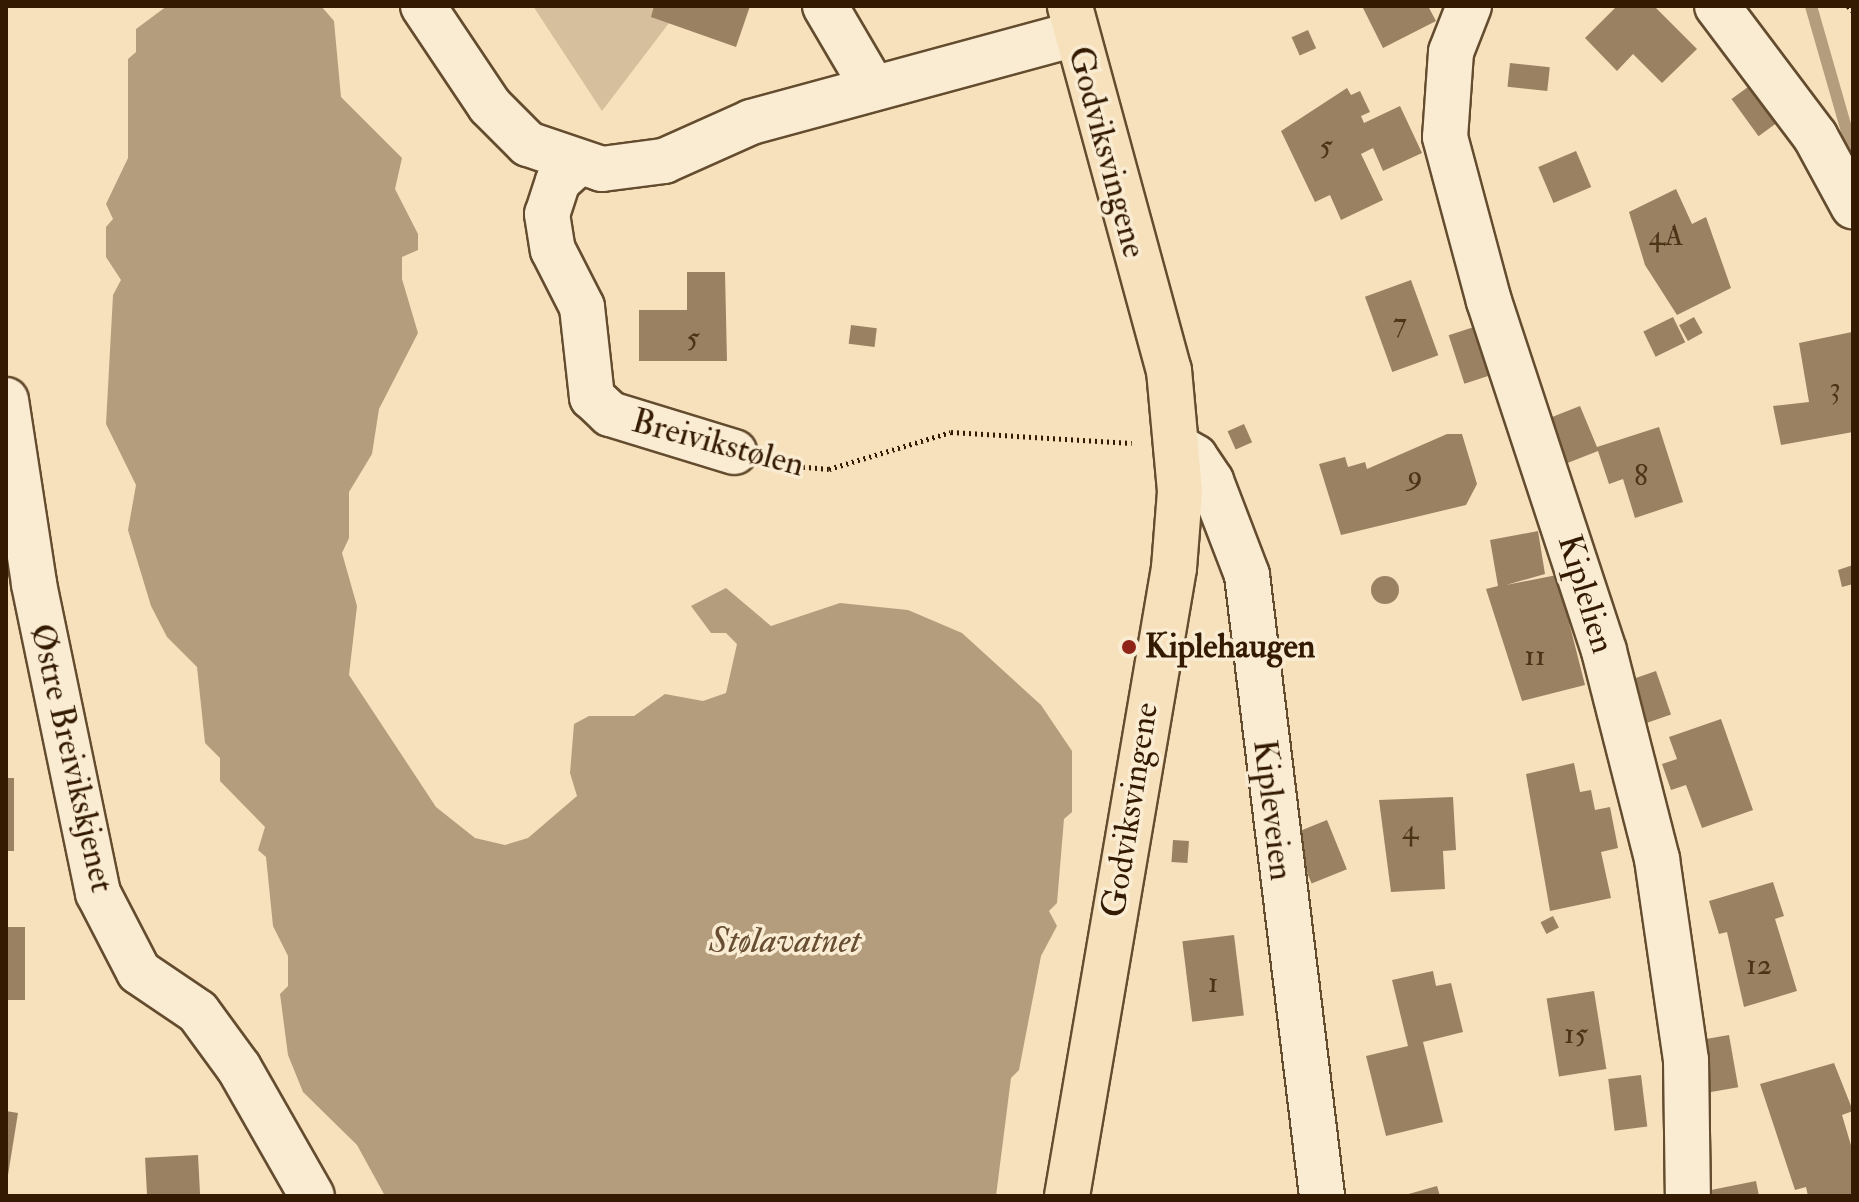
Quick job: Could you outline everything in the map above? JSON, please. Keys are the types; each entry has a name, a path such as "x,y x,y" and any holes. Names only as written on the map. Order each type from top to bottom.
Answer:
{"main road":[{"name":"Godviksvingene","path":"1067,1196 1174,568 1161,445 1169,371 1072,20"}],"street":[{"path":"423,6 518,135 576,165 602,169 664,161 751,122 1072,20"},
{"path":"825,6 872,86"},
{"name":"Kiplelien","path":"1469,6 1451,52 1445,137 1489,301 1604,651 1657,859 1686,1060 1688,1196"},
{"path":"1717,6 1815,136 1853,206"},
{"name":"Breivikstølen","path":"576,165 558,181 547,214 553,250 582,307 592,397 610,414 734,452"},
{"name":"Østre Breivikskjenet","path":"6,400 20,584 98,893 139,972 198,1012 312,1196"},
{"name":"Kipleveien","path":"1161,445 1195,457 1211,481 1247,575 1322,1196"}],"path":[{"path":"1848,6 1853,11"},
{"name":"Breivikstølen","path":"734,452 799,472 951,432 1161,445"}],"shaded area":[{"path":"533,6 682,6 602,111"}],"water":[{"name":"Stølavatnet","path":"167,6 321,6 334,21 341,97 402,158 395,189 418,234 418,250 402,257 402,279 418,333 379,409 372,454 349,492 349,538 342,553 357,606 349,675 436,807 475,838 505,845 528,838 577,796 570,773 574,724 589,716 634,716 665,694 703,701 726,693 737,644 726,633 711,633 691,606 726,588 771,626 840,603 908,610 962,633 1041,705 1072,751 1072,812 1064,819 1057,903 1049,911 1057,926 1041,956 1019,1070 1011,1078 996,1196 385,1196 357,1145 303,1092 288,1055 280,994 288,986 288,956 273,926 266,857 258,850 265,827 220,781 220,758 205,743 197,667 167,637 151,606 128,530 136,485 106,424 113,295 121,280 106,257 106,227 113,219 106,204 128,158 128,59 136,52 136,29"}],"building":[{"path":"654,6 750,6 736,47 651,17"},
{"path":"1362,6 1428,6 1436,21 1383,48"},
{"path":"1617,6 1654,6 1697,49 1662,83 1633,54 1617,71 1585,38"},
{"path":"1308,30 1316,48 1300,56 1292,37"},
{"path":"1510,63 1550,67 1547,91 1507,87"},
{"path":"1759,79 1786,116 1759,136 1731,99"},
{"path":"1347,88 1351,95 1360,91 1370,112 1361,116 1364,123 1400,106 1422,153 1383,171 1373,148 1361,154 1383,200 1341,220 1330,195 1315,202 1281,131"},
{"path":"1576,151 1591,187 1553,203 1538,167"},
{"path":"1676,189 1692,224 1706,217 1731,288 1677,315 1645,265 1629,212"},
{"path":"687,272 725,272 727,361 639,361 639,310 687,310"},
{"path":"1411,280 1438,355 1392,372 1365,297"},
{"path":"1673,317 1685,342 1656,357 1643,331"},
{"path":"1694,317 1703,333 1688,341 1679,325"},
{"path":"851,325 877,328 874,347 849,344"},
{"path":"1480,325 1496,374 1464,384 1449,335"},
{"path":"1852,332 1853,432 1781,445 1773,406 1809,402 1799,343"},
{"path":"1580,406 1597,447 1659,427 1683,502 1635,518 1623,479 1609,484 1598,451 1565,464 1547,419"},
{"path":"1244,424 1252,442 1236,450 1228,431"},
{"path":"1447,434 1462,434 1477,484 1466,505 1341,535 1319,464 1345,457 1348,467 1365,462 1367,469"},
{"path":"1538,531 1545,574 1506,585 1557,575 1585,685 1522,701 1486,589 1498,586 1490,540"},
{"path":"1853,565 1853,584 1842,587 1838,570"},
{"path":"1385,576 1395,580 1399,590 1395,600 1385,604 1375,600 1371,590 1375,580"},
{"path":"1656,671 1671,714 1641,725 1626,681"},
{"path":"1721,719 1753,810 1702,828 1686,785 1671,790 1662,764 1677,759 1669,737"},
{"path":"1574,763 1580,792 1591,790 1595,810 1610,807 1618,848 1601,852 1611,898 1550,911 1526,774"},
{"path":"6,778 14,778 14,851 6,851"},
{"path":"1453,797 1456,850 1443,851 1445,889 1391,892 1379,800"},
{"path":"1327,820 1347,869 1312,883 1292,834"},
{"path":"1173,840 1189,841 1187,863 1171,862"},
{"path":"1773,882 1784,916 1775,919 1797,991 1744,1007 1727,932 1719,934 1709,901"},
{"path":"1553,916 1559,928 1546,934 1541,922"},
{"path":"6,927 25,927 25,1000 6,1000"},
{"path":"1234,935 1244,1015 1192,1022 1182,941"},
{"path":"1433,971 1436,986 1451,983 1463,1032 1423,1042 1443,1122 1386,1136 1366,1056 1408,1046 1392,980"},
{"path":"1594,991 1606,1069 1559,1077 1547,999"},
{"path":"1729,1035 1738,1087 1707,1093 1697,1041"},
{"path":"1834,1063 1853,1111 1842,1115 1853,1152 1853,1196 1808,1196 1806,1187 1795,1190 1760,1084"},
{"path":"1641,1075 1647,1127 1615,1131 1608,1079"},
{"path":"6,1111 18,1113 8,1175 6,1175"},
{"path":"198,1155 200,1196 147,1196 145,1158"},
{"path":"1756,1181 1759,1196 1707,1196 1706,1191"},
{"path":"1437,1186 1440,1196 1405,1196 1405,1195"}],"waterway":[{"path":"1811,6 1853,152"}],"place":[{"name":"Kiplehaugen","path":"1129,647"}]}
